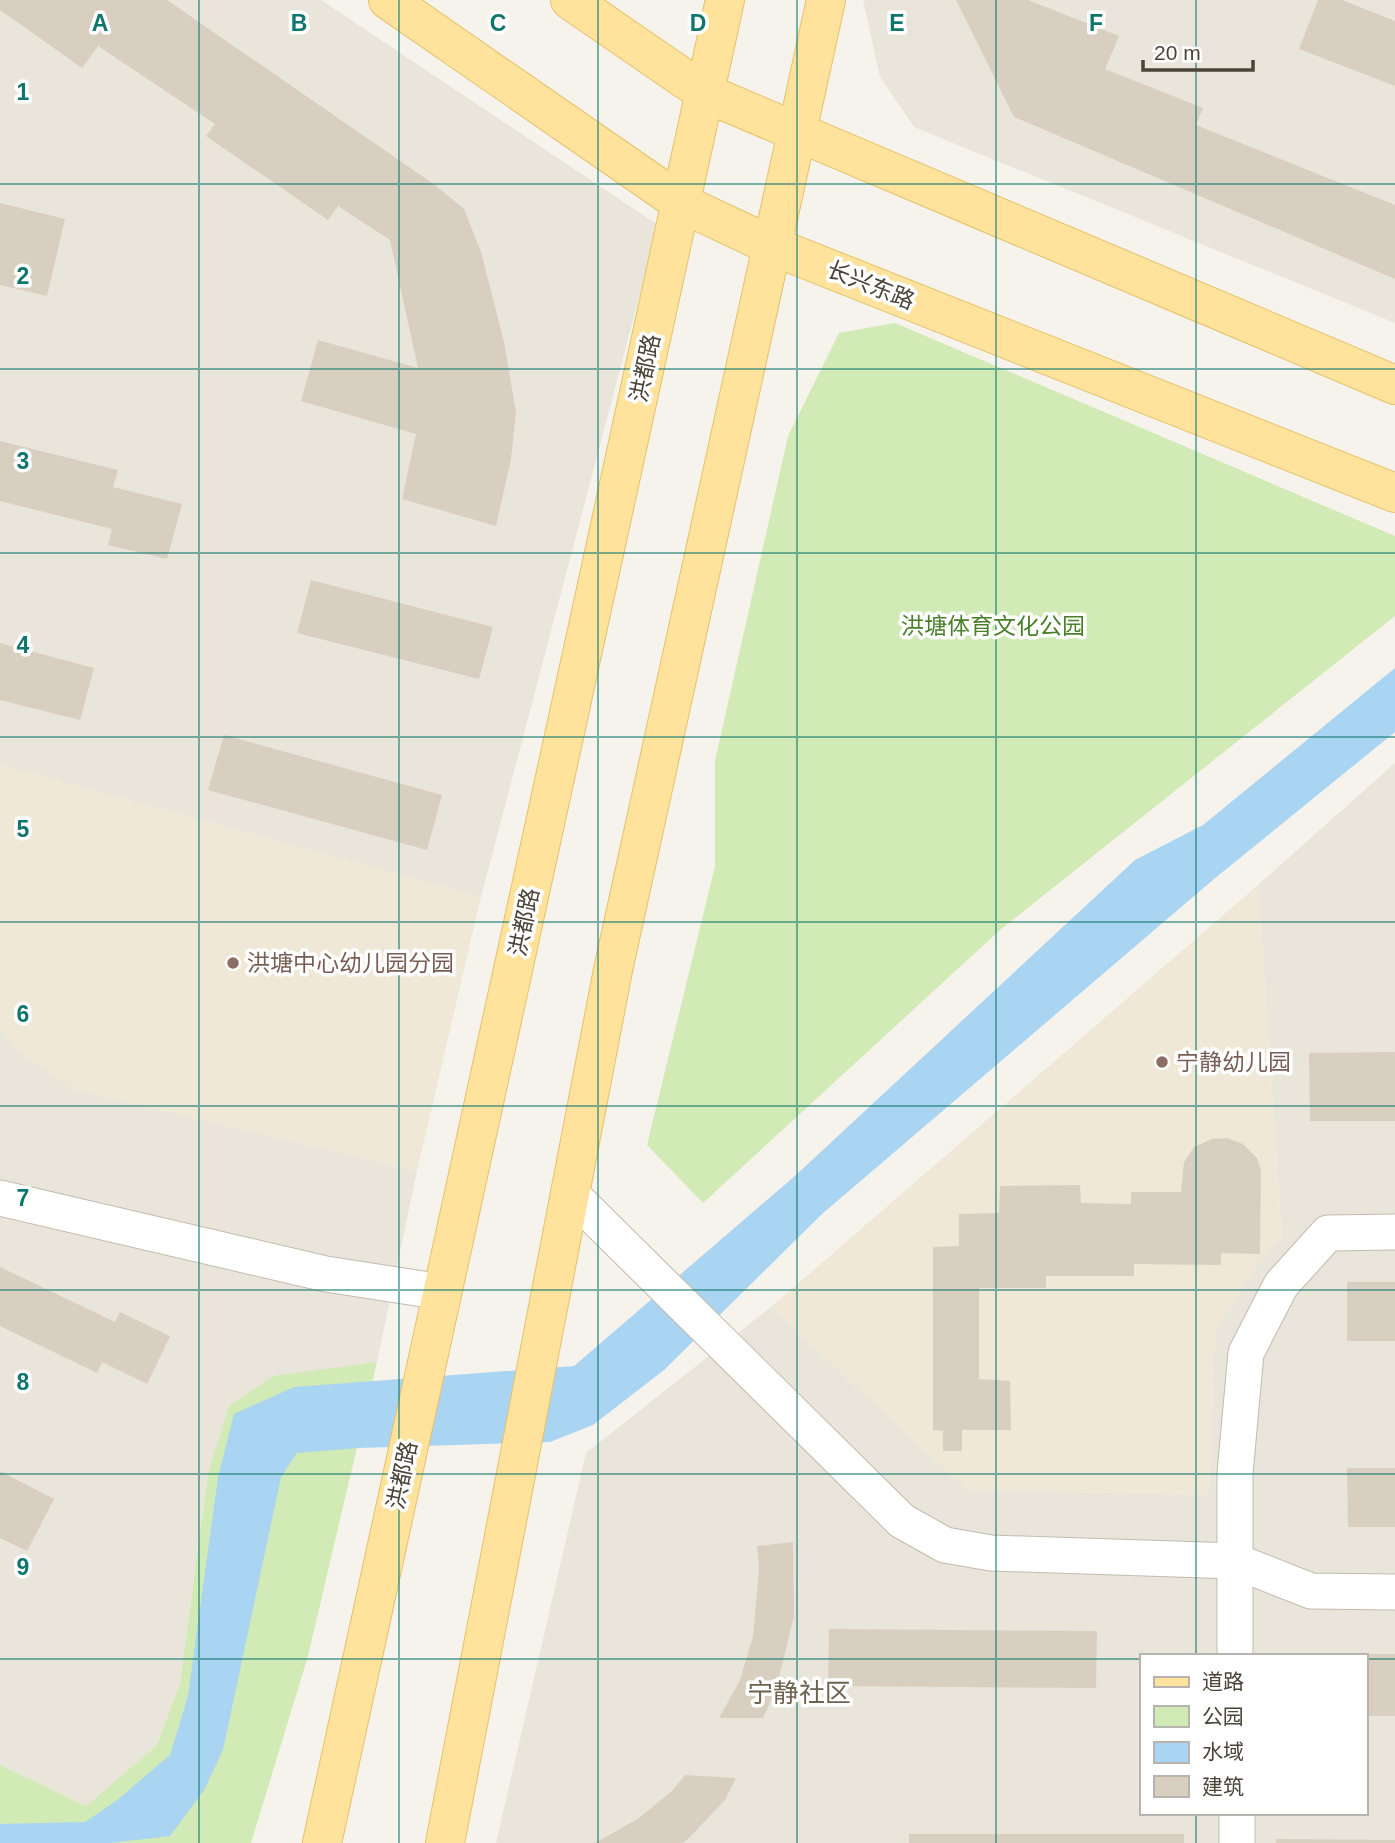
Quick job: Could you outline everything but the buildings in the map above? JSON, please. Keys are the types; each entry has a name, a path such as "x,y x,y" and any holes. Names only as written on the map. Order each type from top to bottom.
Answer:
{"main road":[{"name":"长兴东路","path":"388,0 681,203 772,246 1395,493"},
{"path":"569,0 705,93 1395,385"},
{"name":"洪都路","path":"322,1843 725,0"},
{"path":"445,1843 540,1338 613,970 826,0"}],"lane":[{"path":"569,1192 902,1521 945,1545 991,1553 1235,1561 1311,1591 1395,1592"},
{"path":"0,1198 326,1274 442,1292"},
{"path":"1236,1654 1235,1473 1246,1353 1281,1285 1328,1233 1395,1232"},
{"path":"1237,1815 1237,1843"}],"shaded area":[{"path":"0,0 321,0 658,225 481,897 0,765"},
{"path":"863,0 1395,0 1395,323 914,127 880,77"},
{"path":"1395,763 1395,1843 496,1843 586,1453 771,1307 968,1490 1209,1495 1215,1331 1259,1263 1282,1238 1258,885"},
{"name":"洪塘中心幼儿园分园","path":"0,765 481,897 417,1171 73,1089 18,1050 0,1028"},
{"name":"宁静幼儿园","path":"1258,885 1282,1238 1259,1263 1215,1331 1209,1495 968,1490 771,1307"},
{"path":"0,1028 18,1050 73,1089 417,1171 377,1362 358,1366 208,1473 180,1683 157,1745 86,1806 0,1765"}],"green space":[{"name":"洪塘体育文化公园","path":"895,323 1395,536 1395,616 1000,930 703,1203 647,1145 715,866 715,761 788,436 839,333"},
{"path":"377,1362 308,1656 251,1843 0,1843 0,1765 86,1806 157,1745 180,1683 208,1473 229,1406 273,1376"}],"water":[{"path":"1395,668 1395,732 1214,879 822,1214 664,1370 593,1425 550,1442 359,1448 297,1453 281,1477 223,1750 204,1790 170,1836 110,1843 0,1843 0,1824 85,1822 116,1801 170,1755 188,1696 218,1477 234,1414 294,1387 574,1366 796,1175 1135,860 1203,825"}],"place":[{"name":"洪塘中心幼儿园分园","path":"233,963"},
{"name":"宁静幼儿园","path":"1162,1062"}],"district":[{"name":"宁静社区","path":"799,1693"}]}
